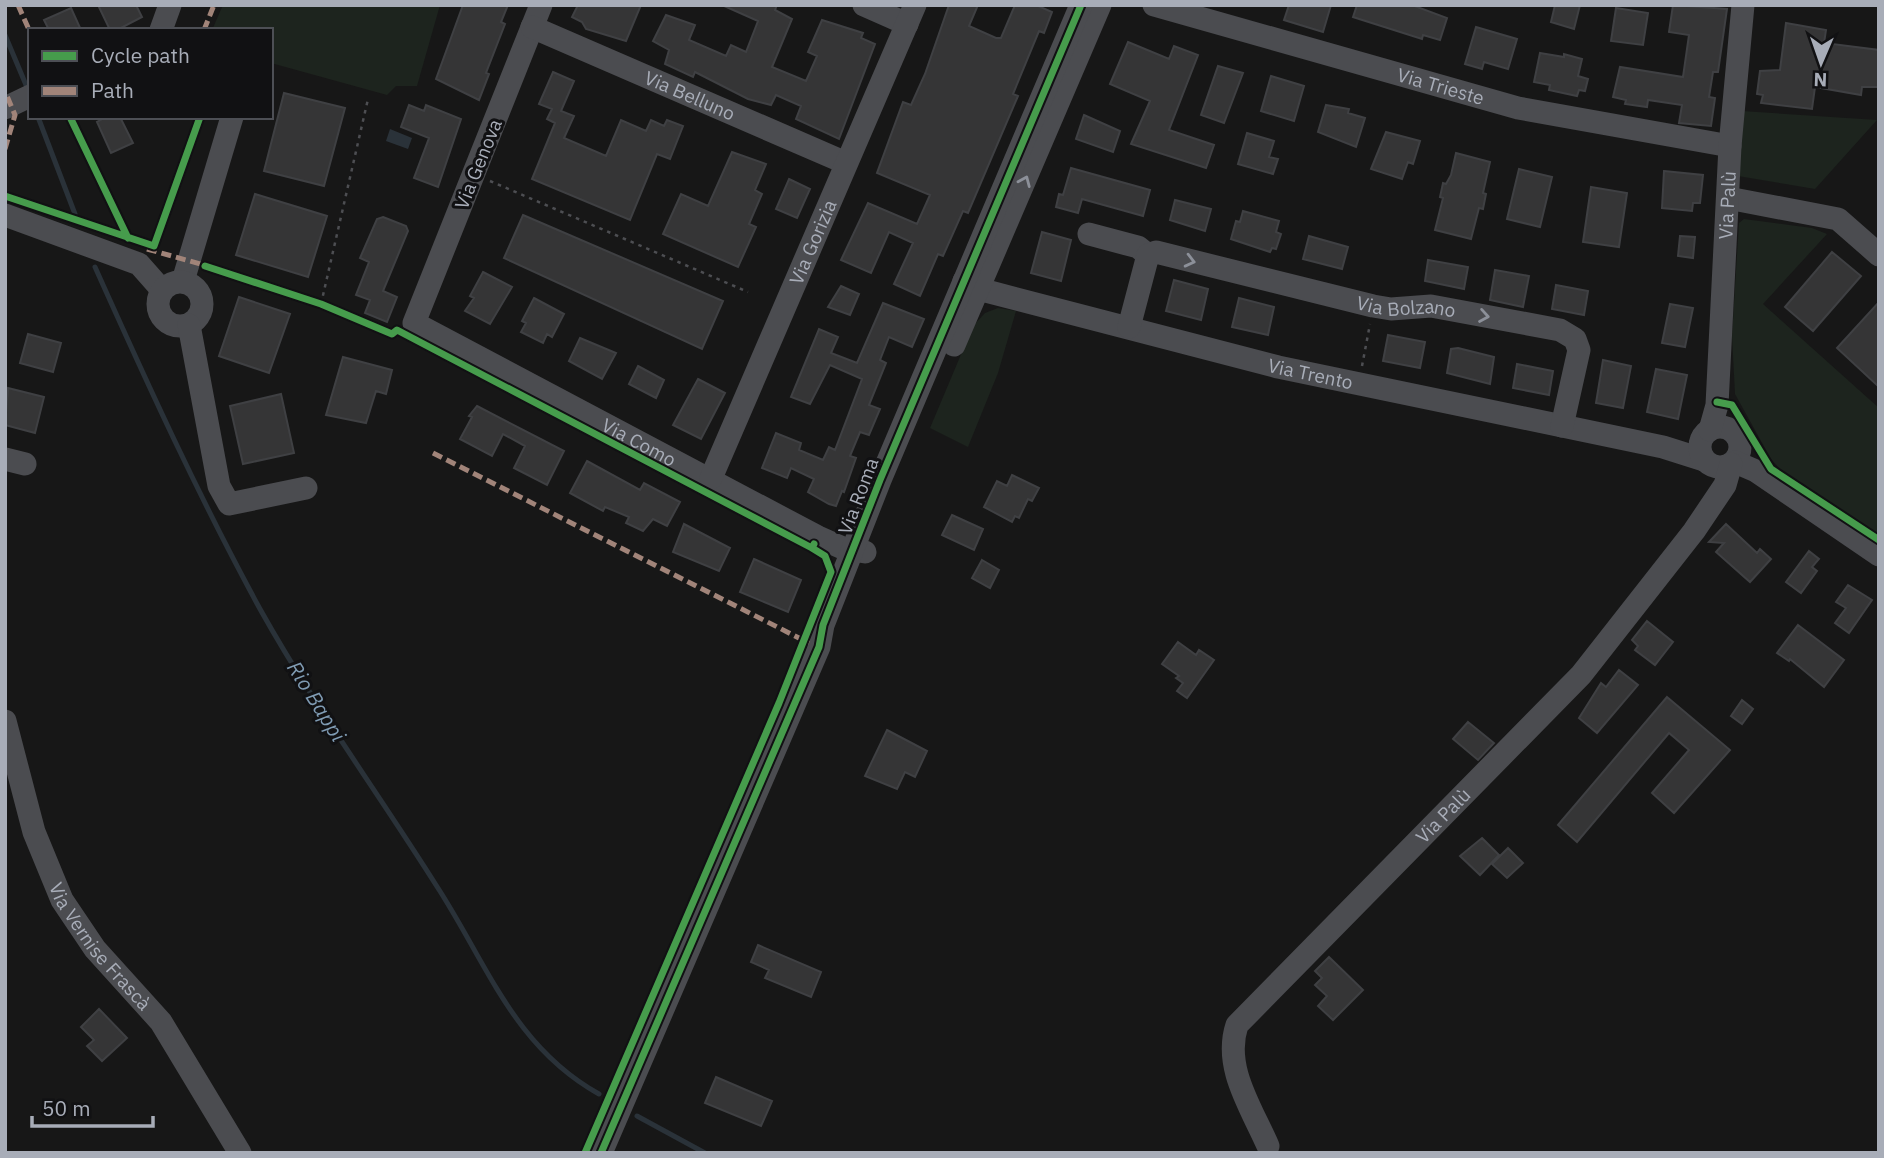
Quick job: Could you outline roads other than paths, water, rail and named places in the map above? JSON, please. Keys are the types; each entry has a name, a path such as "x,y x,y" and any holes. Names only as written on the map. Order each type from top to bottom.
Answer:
{"street":[{"path":"162,28 170,5"},
{"name":"Via Genova","path":"414,323 541,5"},
{"path":"863,5 911,15"},
{"name":"Via Roma","path":"601,1153 821,640 823,625 859,552 971,285 1081,5"},
{"name":"Via Roma","path":"971,285 1100,5"},
{"name":"Via Trieste","path":"1154,5 1518,108 1730,146"},
{"name":"Via Palù","path":"1268,1146 1234,1067 1231,1044 1237,1025 1581,676 1694,531 1717,496 1721,450 1717,405 1730,146 1743,5"},
{"name":"Via Gorizia","path":"711,478 911,15"},
{"name":"Via Belluno","path":"533,27 846,163"},
{"path":"5,215 139,264 173,286 194,286 201,295 203,307 198,318 189,325 177,326 167,322 159,313 158,301 173,286 231,119"},
{"path":"1728,198 1838,219 1879,255"},
{"name":"Via Bolzano","path":"1089,233 1138,247 1149,255 1156,253 1373,306 1391,309 1431,306 1560,330 1575,339 1579,350 1562,426"},
{"path":"1129,327 1149,255"},
{"name":"Via Trento","path":"971,285 1278,368 1662,447 1721,450"},
{"name":"Via Como","path":"414,323 818,537 859,552"},
{"path":"189,325 219,486 229,504 306,488"},
{"name":"Via Palù","path":"1721,450 1879,555"},
{"name":"Via Vernise Frascà","path":"5,721 34,832 62,900 95,949 161,1023 240,1153"}],"waterway":[{"name":"Rio Bappi","path":"5,35 26,85"},
{"path":"39,119 75,214"},
{"name":"Rio Bappi","path":"95,267 195,482 280,644 436,885 504,1001 544,1052 569,1074 599,1094"},
{"name":"Rio Bappi","path":"637,1116 705,1153"}]}
